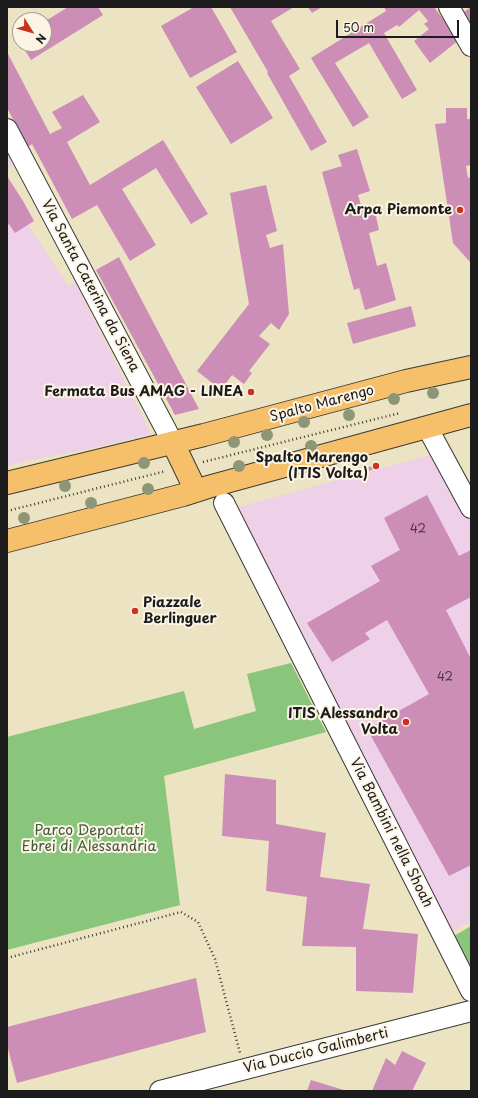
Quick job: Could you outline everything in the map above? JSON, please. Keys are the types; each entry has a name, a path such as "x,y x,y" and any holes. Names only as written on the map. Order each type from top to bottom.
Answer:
{"main road":[{"name":"Spalto Marengo","path":"7,483 173,443 406,381 471,367"},
{"path":"7,541 183,495 471,415"},
{"path":"173,443 196,491"}],"street":[{"path":"455,10 471,46"},
{"name":"Via Santa Caterina da Siena","path":"7,129 173,443"},
{"path":"427,427 471,508"},
{"name":"Via Bambini nella Shoah","path":"224,503 471,991"},
{"name":"Via Duccio Galimberti","path":"160,1091 471,1011"}],"path":[{"path":"7,511 404,412"},
{"path":"7,958 180,912 198,922 215,959 244,1069"}],"shaded area":[{"path":"7,143 16,159 7,170"},
{"path":"7,176 34,221 28,225 68,286 75,282 151,434 85,450 30,460 7,466"},
{"name":"ITIS Alessandro Volta","path":"434,454 471,523 471,921 451,932 231,509"}],"green space":[{"name":"Parco Deportati Ebrei di Alessandria","path":"291,663 326,732 164,776 180,905 7,950 7,737 184,691 194,729 256,711 247,674"},
{"path":"471,926 471,967 454,936"}],"building":[{"path":"68,7 98,7 103,15 52,47 52,17"},
{"path":"194,7 211,7 237,52 190,78 161,26"},
{"path":"230,7 294,7 271,21 300,69 289,76 327,142 311,151 267,73 268,72"},
{"path":"308,7 322,7 312,13"},
{"path":"384,7 434,7 459,40 430,63 414,41 429,29 424,24 428,21 419,10 399,27 397,25 384,33 417,90 402,99 369,43 335,63 369,117 353,127 311,58 386,11"},
{"path":"471,7 471,24 464,12"},
{"path":"7,52 50,134 62,128 52,112 83,95 100,122 67,142 90,185 163,140 208,214 191,224 156,168 122,189 156,245 130,261 97,205 72,219 32,144 28,147 7,108"},
{"path":"26,52 44,52 31,60"},
{"path":"238,61 273,118 231,144 196,87"},
{"name":"Arpa Piemonte","path":"446,108 467,108 467,119 471,119 471,165 466,166 468,178 471,177 471,263 453,243 435,124 446,123"},
{"path":"357,149 370,191 358,195 362,209 374,207 379,230 369,233 377,266 386,263 396,300 365,310 359,288 354,290 322,172 342,166 338,155"},
{"path":"7,176 34,221 15,233 9,224 7,226"},
{"path":"266,185 277,231 266,235 270,248 283,244 289,314 279,330 271,323 259,336 270,344 249,371 252,373 244,384 232,375 223,387 218,383 216,386 197,371 249,304 230,193"},
{"path":"119,257 199,409 175,415 96,270"},
{"path":"411,306 416,326 353,344 347,323"},
{"path":"374,466 375,469 365,472 364,468"},
{"path":"427,495 459,556 471,550 471,597 446,610 471,659 471,865 449,876 367,729 429,694 387,620 365,633 370,639 332,662 307,623 380,581 371,566 400,550 384,518"},
{"path":"225,774 276,780 276,824 326,833 320,877 370,884 363,929 418,934 413,993 356,991 356,947 302,946 307,897 266,891 269,841 222,836"},
{"path":"196,978 206,1032 17,1083 7,1045 7,1027"},
{"path":"402,1051 426,1063 412,1091 372,1091 386,1058 395,1065"},
{"path":"311,1080 347,1091 307,1091"}],"place":[{"name":"Arpa Piemonte","path":"460,210"},
{"name":"Fermata Bus AMAG - LINEA","path":"251,392"},
{"name":"Spalto Marengo (ITIS Volta)","path":"376,466"},
{"name":"Piazzale Berlinguer","path":"135,611"},
{"name":"ITIS Alessandro Volta","path":"406,722"}]}
